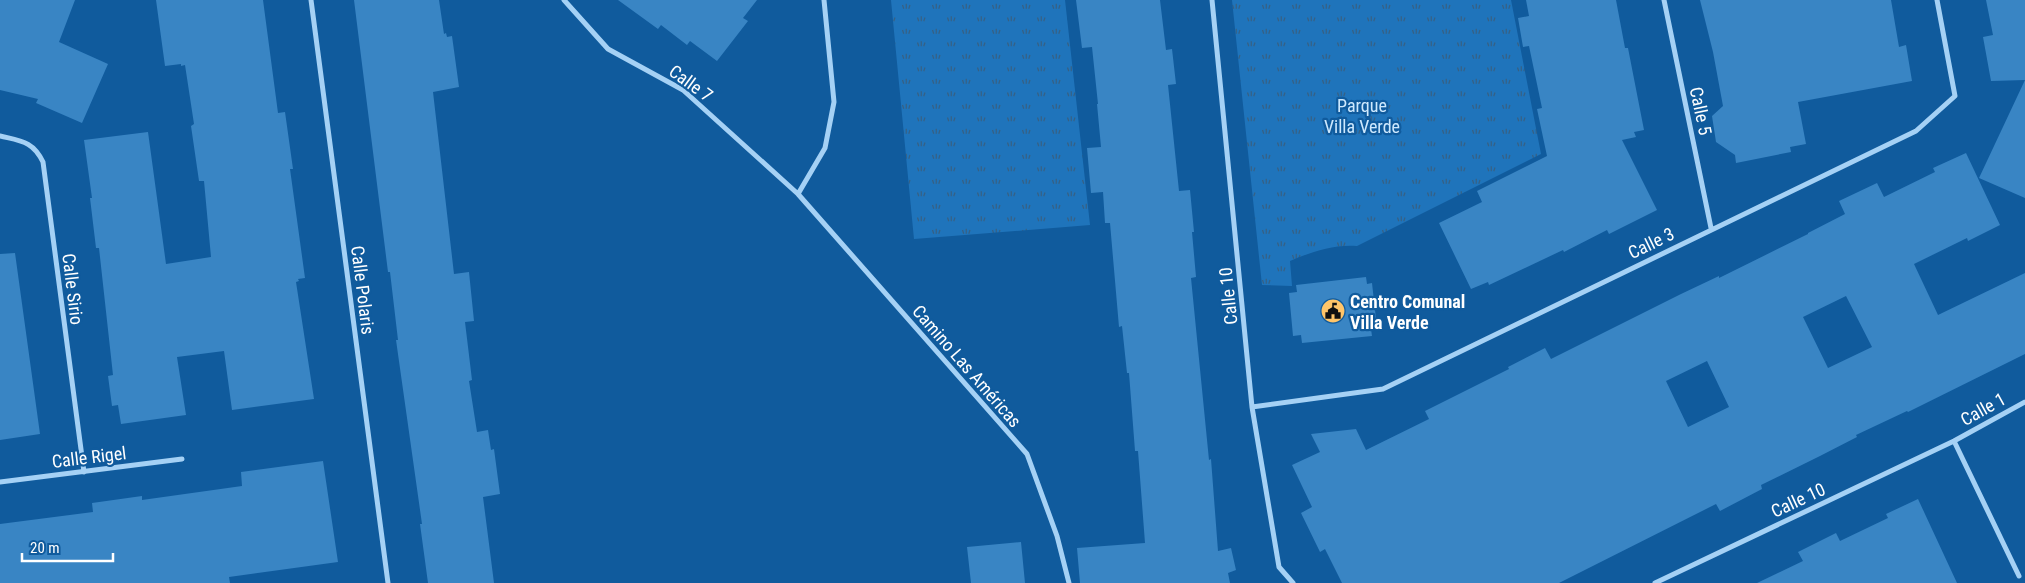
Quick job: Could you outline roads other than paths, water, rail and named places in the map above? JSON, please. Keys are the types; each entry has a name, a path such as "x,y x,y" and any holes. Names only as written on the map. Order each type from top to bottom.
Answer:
{"street":[{"name":"Calle Polaris","path":"311,0 388,583"},
{"name":"Calle 7","path":"564,0 608,49 683,90 798,194"},
{"path":"798,194 825,148 834,102 824,0"},
{"name":"Calle 10","path":"1212,0 1252,407 1279,567 1293,583"},
{"name":"Calle 5","path":"1664,0 1712,228"},
{"name":"Calle 3","path":"1252,407 1383,389 1712,228 1916,131 1955,96 1937,0"},
{"name":"Calle Sirio","path":"0,136 26,142 35,148 43,162 84,472"},
{"name":"Camino Las Américas","path":"798,194 1027,454 1057,536 1069,583"},
{"name":"Calle 1","path":"1954,441 2025,402"},
{"path":"1954,441 2019,576"},
{"name":"Calle 10","path":"1655,583 1954,441"},
{"name":"Calle Rigel","path":"0,482 182,459"}],"place":[{"name":"Centro Comunal Villa Verde","path":"1333,311"}],"park label":[{"name":"Parque Villa Verde","path":"1362,115"}]}
